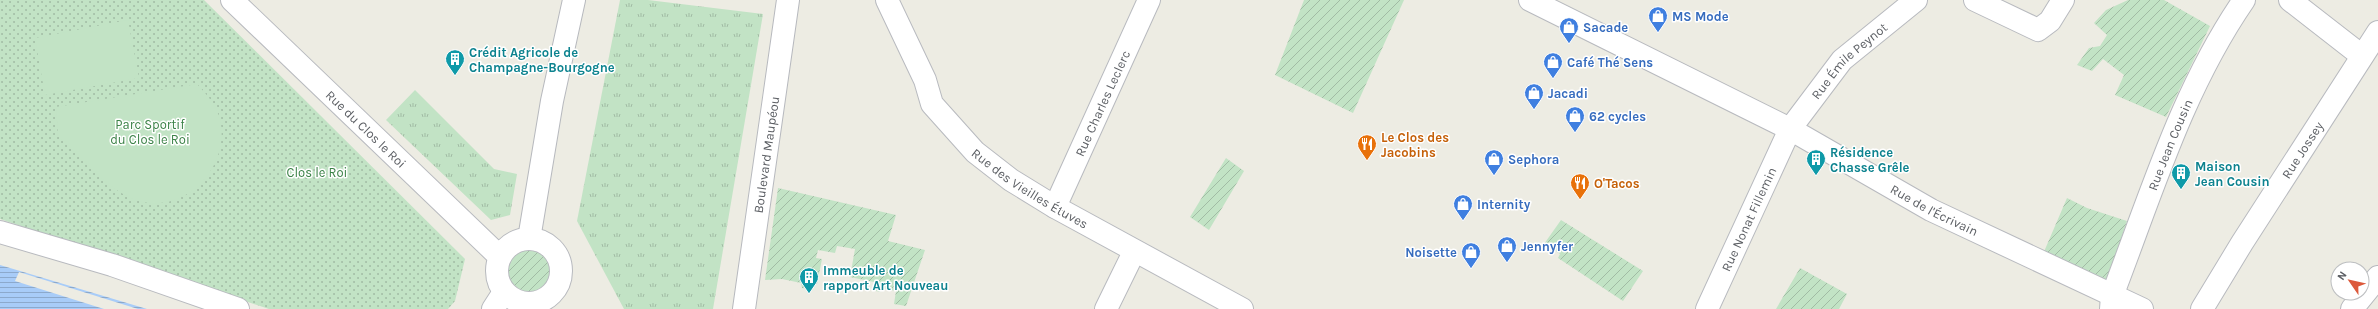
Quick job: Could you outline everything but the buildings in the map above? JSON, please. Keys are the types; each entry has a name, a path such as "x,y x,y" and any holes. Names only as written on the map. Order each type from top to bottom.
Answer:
{"street":[{"name":"Rue du Clos le Roi","path":"232,0 500,257"},
{"path":"528,239 552,101 574,0"},
{"name":"Boulevard Maupéou","path":"744,309 788,0"},
{"name":"Rue des Vieilles Étuves","path":"887,0 925,80 932,104 975,152 1011,180 1055,207 1134,252 1242,309"},
{"name":"Rue Charles Leclerc","path":"1055,207 1150,0"},
{"name":"Rue de l'Écrivain","path":"1530,0 1790,129 1931,210 2112,303 2142,309"},
{"name":"Rue Émile Peynot","path":"1790,129 1842,60 1916,0"},
{"path":"1975,0 2038,30 2050,21 2063,0"},
{"name":"Rue Jean Cousin","path":"2112,303 2165,152 2223,31 2244,0"},
{"path":"2290,0 2362,56"},
{"name":"Rue Jossey","path":"2202,309 2242,243 2378,32"},
{"name":"Rue Nonat Fillemin","path":"1707,309 1790,129"},
{"path":"0,232 112,265 238,309"},
{"path":"528,239 548,245 560,262 561,272 559,283 554,292 551,304 528,304 499,301 497,276 500,257 512,244 528,239"},
{"path":"1106,309 1134,252"},
{"path":"2352,309 2378,277"}],"green space":[{"name":"Parc Sportif du Clos le Roi","path":"0,0 204,0 465,259 455,301 448,309 269,309 0,219"},
{"path":"620,0 648,0 763,14 713,309 624,309 577,221"},
{"path":"1304,0 1404,0 1353,113 1275,75"},
{"path":"2128,0 2164,0 2210,26 2166,117 2115,95 2124,75 2103,59 2092,71 2077,65 2089,48 2100,46 2107,35 2094,23 2106,10"},
{"path":"128,20 139,78 45,95 35,38"},
{"path":"197,84 209,98 218,113 221,125 221,141 218,156 211,171 201,183 189,193 175,200 160,203 143,202 120,192 98,175 58,136 56,107"},
{"path":"415,90 494,169 517,174 510,215 491,220 386,120"},
{"path":"1226,158 1244,171 1209,230 1190,217"},
{"path":"778,188 896,215 888,241 925,250 906,306 894,304 896,291 882,288 880,292 876,291 879,283 850,277 855,249 837,246 835,253 818,250 816,258 822,259 817,284 810,282 808,289 802,288 801,283 782,279 765,280"},
{"path":"2067,198 2087,208 2127,221 2106,284 2043,254"},
{"path":"1561,220 1643,271 1623,301 1558,258 1560,254 1544,244"},
{"path":"525,249 533,249 545,255 551,267 551,275 545,287 533,293 525,293 513,287 507,275 507,267 513,255"},
{"path":"1800,268 1847,294 1839,309 1776,309"}],"water":[{"path":"0,265 147,309 0,309"}],"pier":[{"path":"19,272 138,309 104,309 15,281"}],"place":[{"name":"MS Mode","path":"1658,33"},
{"name":"Sacade","path":"1569,44"},
{"name":"Crédit Agricole de Champagne-Bourgogne","path":"455,76"},
{"name":"Café Thé Sens","path":"1553,79"},
{"name":"Jacadi","path":"1534,110"},
{"name":"62 cycles","path":"1575,133"},
{"name":"Le Clos des Jacobins","path":"1367,161"},
{"name":"Sephora","path":"1494,176"},
{"name":"Résidence Chasse Grêle","path":"1816,176"},
{"name":"Maison Jean Cousin","path":"2181,190"},
{"name":"O'Tacos","path":"1580,200"},
{"name":"Internity","path":"1463,221"},
{"name":"Jennyfer","path":"1507,263"},
{"name":"Noisette","path":"1471,269"},
{"name":"Immeuble de rapport Art Nouveau","path":"809,294"}],"park label":[{"name":"Clos le Roi","path":"317,172"}]}
